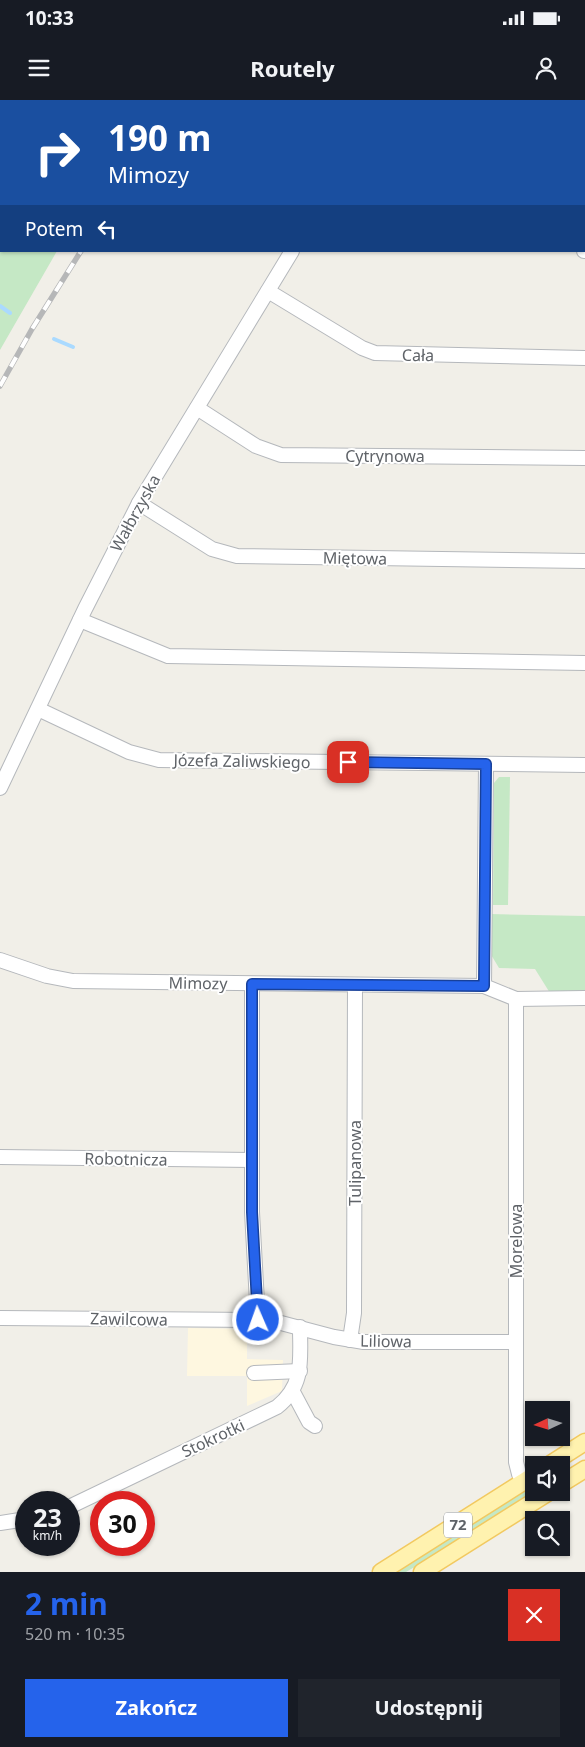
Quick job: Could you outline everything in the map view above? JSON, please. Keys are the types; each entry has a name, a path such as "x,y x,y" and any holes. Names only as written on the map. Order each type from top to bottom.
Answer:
{"main road":[{"path":"563,1456 585,1442"},
{"path":"570,1478 585,1469"},
{"name":"72","path":"380,1572 525,1481"},
{"name":"72","path":"422,1572 535,1501"}],"street":[{"name":"Wałbrzyska","path":"0,788 80,620 139,504 291,252"},
{"name":"Cała","path":"268,291 375,354 585,358"},
{"name":"Cytrynowa","path":"197,408 256,446 281,455 585,458"},
{"name":"Miętowa","path":"139,504 212,549 237,556 585,561"},
{"path":"80,620 168,656 585,663"},
{"name":"Józefa Zaliwskiego","path":"38,710 130,752 159,760 486,764"},
{"path":"484,986 486,764 585,765"},
{"name":"Mimozy","path":"0,960 39,974 73,981 484,986 516,999"},
{"path":"252,984 252,1212 258,1320"},
{"name":"Tulipanowa","path":"350,1340 354,1313 355,985"},
{"path":"516,999 585,998"},
{"name":"Morelowa","path":"516,999 516,1462 519,1474 525,1476"},
{"name":"Robotnicza","path":"0,1157 252,1160"},
{"name":"Zawilcowa","path":"0,1318 258,1320"},
{"name":"Liliowa","path":"258,1320 300,1327 350,1340 516,1342"},
{"path":"300,1327 300,1371 293,1392 309,1422 315,1426"},
{"path":"254,1373 300,1371"},
{"name":"Stokrotki","path":"80,1502 277,1407 293,1392"},
{"path":"0,1524 15,1521"}],"shaded area":[{"path":"188,1328 244,1329 247,1333 247,1359 283,1360 282,1391 247,1406 247,1376 187,1376"}],"green space":[{"path":"0,252 56,252 0,350"},
{"path":"499,777 510,777 508,905 493,905 494,783"},
{"path":"490,914 585,916 585,993 550,993 535,969 499,968 490,953"},
{"path":"525,1490 525,1496 452,1545 406,1572 395,1572"}],"waterway":[{"path":"0,306 10,313"},
{"path":"54,339 73,347"}],"railway":[{"path":"0,386 32,329 80,252"}],"route":[{"path":"258,1320 252,1212 252,984 484,986 486,764 348,762"}]}
